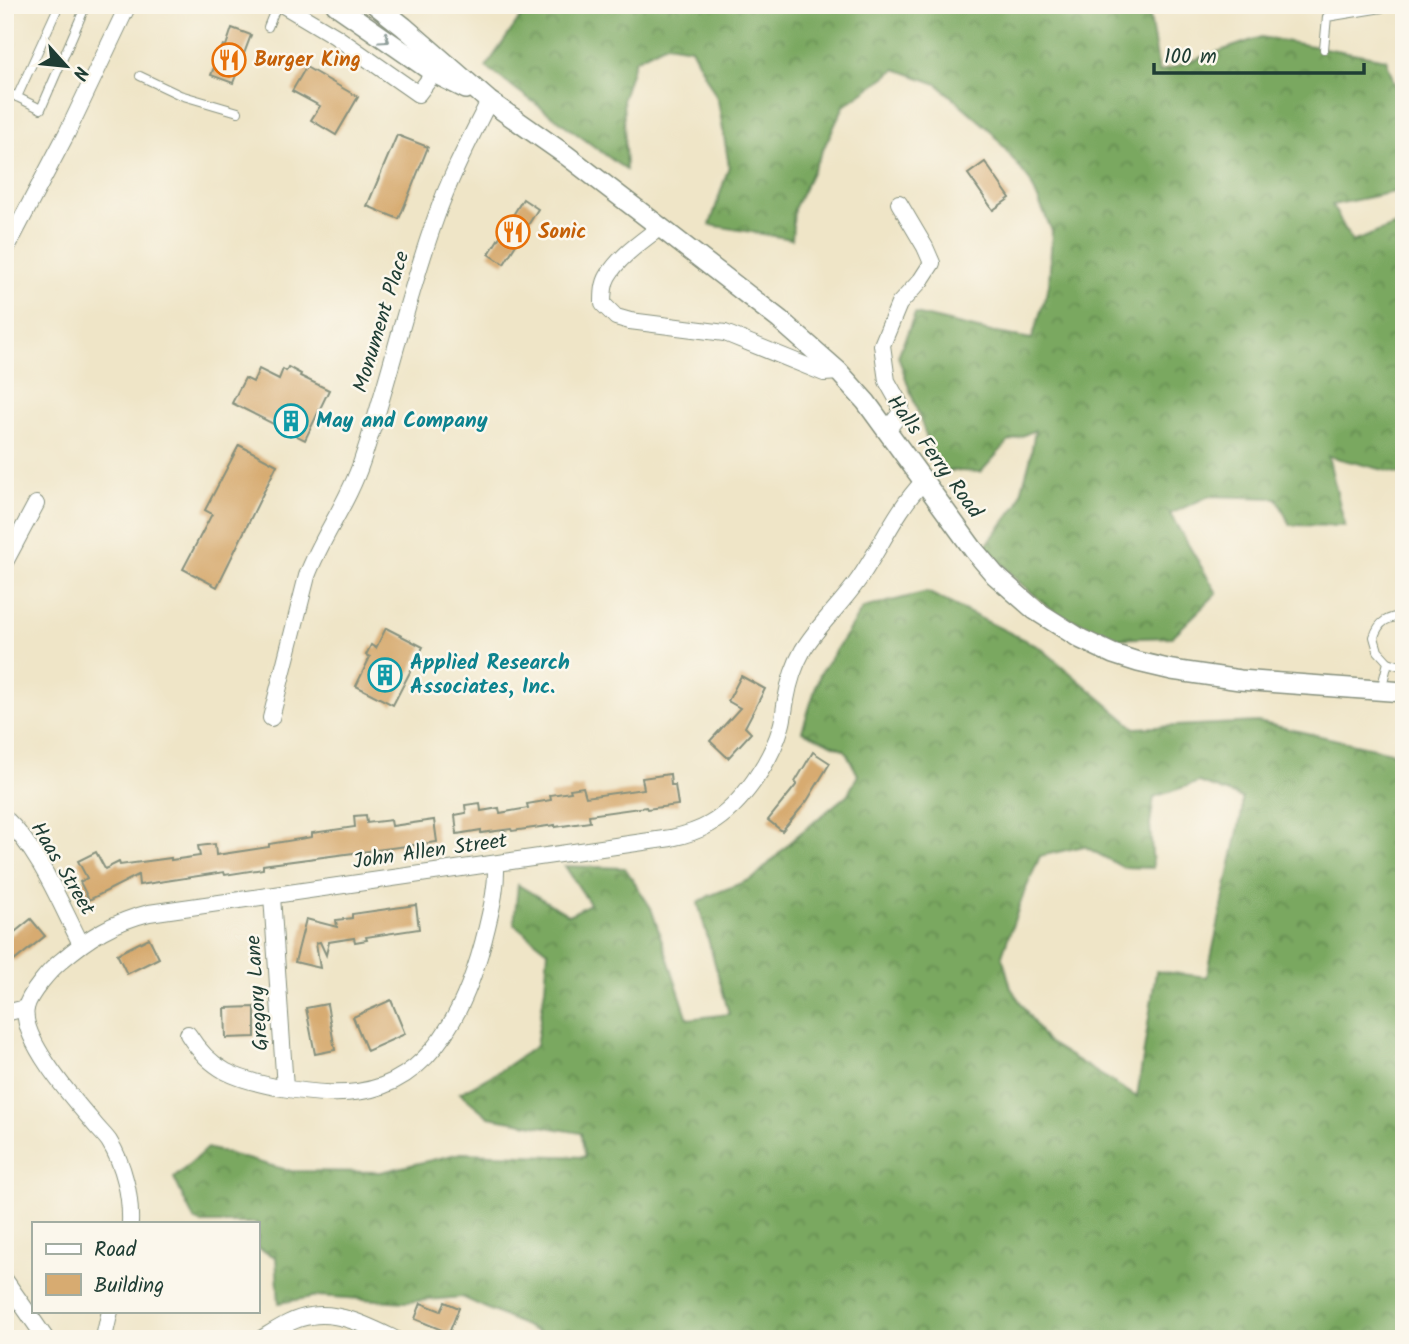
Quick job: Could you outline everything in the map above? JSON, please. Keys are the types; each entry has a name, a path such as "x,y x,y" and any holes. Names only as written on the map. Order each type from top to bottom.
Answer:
{"street":[{"path":"5,251 67,134 128,5"},
{"name":"Halls Ferry Road","path":"336,5 434,73 489,101 566,156 780,320 839,372 866,402 973,549 995,575 1035,610 1092,644 1138,662 1240,680 1404,692"},
{"name":"Halls Ferry Road","path":"376,5 398,12 489,101"},
{"path":"293,8 418,94 434,73"},
{"name":"Monument Place","path":"271,718 307,576 358,473 436,216 489,101"},
{"path":"887,430 899,415 901,406 887,382 882,345 899,304 932,263 899,203"},
{"path":"660,227 620,260 607,278 603,293 604,304 616,317 725,333 824,373 839,372"},
{"name":"John Allen Street","path":"26,1008 38,986 54,967 81,944 109,926 128,918 670,838 691,833 712,823 744,793 763,768 782,726 792,671 804,649 858,580 911,495 923,482"},
{"path":"5,562 36,504"},
{"name":"Haas Street","path":"5,818 36,858 81,944"},
{"path":"188,1034 206,1059 237,1078 331,1094 357,1092 398,1079 426,1055 455,1017 467,993 480,954 497,883 496,864"},
{"name":"Gregory Lane","path":"272,896 285,1088"},
{"path":"5,1013 26,1008 27,1025 34,1042 60,1083 109,1141 120,1162 130,1222"},
{"path":"5,1280 46,1339"},
{"path":"106,1339 110,1312"},
{"path":"261,1339 310,1315 333,1316 352,1321 389,1337"}],"lane":[{"path":"17,97 59,5"},
{"path":"5,92 41,108 86,5"},
{"path":"268,27 277,5"},
{"path":"1324,49 1327,17 1400,5"},
{"path":"140,76 180,95 238,112"},
{"path":"1404,616 1385,620 1374,637 1378,651 1388,662 1404,667"},
{"path":"1381,690 1388,662"}],"green space":[{"path":"529,5 1148,5 1159,72 1261,37 1386,59 1404,111 1404,190 1332,205 1352,242 1404,222 1404,475 1328,456 1345,526 1290,525 1277,498 1209,496 1170,514 1217,593 1172,637 1106,639 1060,617 1019,582 985,547 1018,504 1035,430 1008,442 981,472 938,470 898,356 915,314 1032,339 1049,285 1052,231 1030,181 990,130 937,84 896,69 844,106 794,209 792,239 710,225 729,166 718,100 691,48 666,44 635,60 623,98 626,170 486,67"},
{"path":"927,592 1041,648 1135,728 1258,722 1391,752 1404,762 1404,1339 553,1339 462,1297 406,1302 318,1296 279,1303 276,1257 259,1249 259,1222 194,1220 174,1178 207,1148 291,1171 381,1172 461,1153 585,1157 581,1133 489,1117 460,1093 498,1072 536,1046 548,951 514,924 518,885 569,915 590,904 565,866 625,868 651,908 688,1019 729,1014 698,903 754,878 798,835 848,794 858,775 845,750 802,731 820,674 863,608","holes":["1199,782 1242,798 1242,812 1207,977 1156,971 1137,1097 1046,1041 1011,988 1002,955 1024,893 1040,856 1084,846 1122,867 1153,868 1150,824 1154,797"]}],"building":[{"name":"Burger King","path":"232,28 251,35 233,83 211,75"},
{"path":"306,67 358,97 336,135 311,120 320,106 292,91"},
{"path":"397,135 428,147 399,219 367,206"},
{"path":"985,162 1010,198 993,210 968,174"},
{"name":"Sonic","path":"523,199 538,209 504,264 489,254"},
{"name":"May and Company","path":"288,367 329,390 305,440 232,403 245,378 253,382 259,369 279,379 283,369 286,371"},
{"path":"239,445 277,465 217,587 183,569 212,514 205,510"},
{"name":"Applied Research Associates, Inc.","path":"386,628 423,647 393,705 356,686 370,657 366,655 371,645 376,648"},
{"path":"741,676 765,689 745,727 751,733 728,758 710,741 740,708 728,701"},
{"path":"813,752 830,763 807,801 782,831 768,820 797,784 795,782"},
{"path":"670,774 678,805 589,815 590,822 555,827 481,833 481,830 457,834 455,815 466,813 465,805 480,803 481,811 499,808 500,813 528,808 527,804 551,800 550,795 571,792 570,789 583,787 586,797 644,789 642,778"},
{"path":"366,815 367,823 391,820 392,826 434,820 437,842 263,865 263,869 225,875 224,872 139,885 138,875 89,900 80,882 87,878 78,861 96,852 105,869 119,862 120,865 200,856 198,846 215,844 216,855 269,847 269,844 312,837 312,833 355,827 354,816"},
{"path":"416,905 419,929 366,937 367,940 355,942 354,938 329,942 326,955 320,942 316,943 320,968 295,962 306,919 337,927 336,920 352,918 352,914"},
{"path":"31,919 45,936 14,961 5,950 5,940"},
{"path":"149,938 159,958 127,974 117,954"},
{"path":"391,1000 405,1034 367,1051 353,1017"},
{"path":"327,1004 335,1050 315,1054 306,1008"},
{"path":"255,1007 255,1037 226,1038 225,1008"},
{"path":"445,1302 459,1308 449,1333 415,1319 421,1303 441,1311"}],"place":[{"name":"Burger King","path":"229,60"},
{"name":"Sonic","path":"513,232"},
{"name":"May and Company","path":"291,421"},
{"name":"Applied Research Associates, Inc.","path":"385,675"}]}
